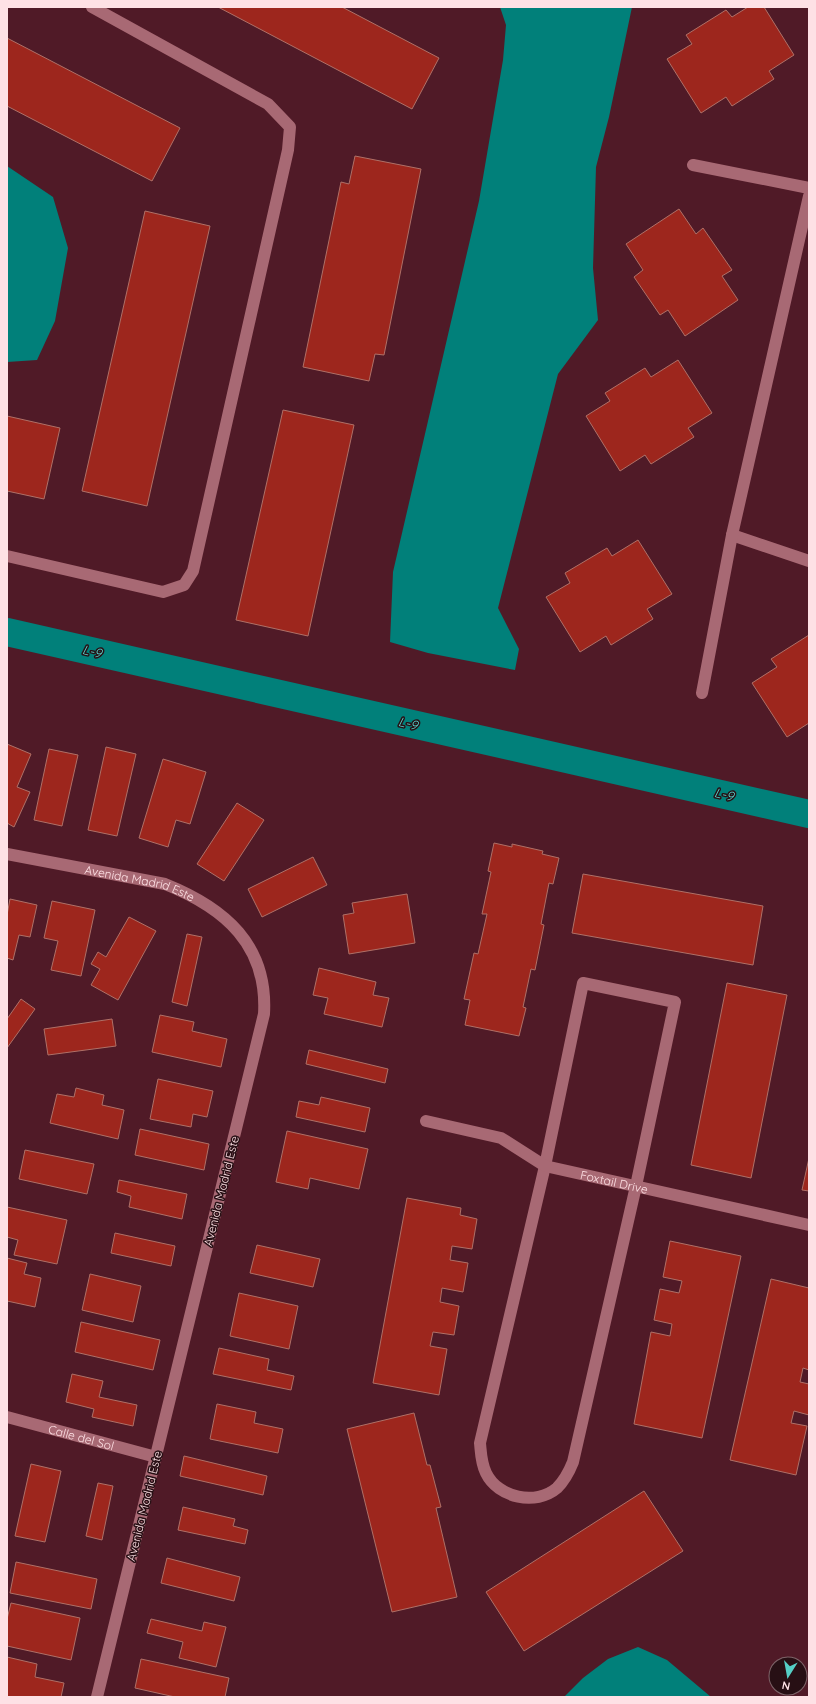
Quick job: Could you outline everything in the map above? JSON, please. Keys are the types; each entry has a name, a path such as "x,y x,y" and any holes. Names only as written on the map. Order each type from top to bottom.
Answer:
{"street":[{"path":"7,556 163,592 184,585 193,571 288,150 290,127 268,104 92,7"},
{"path":"693,165 809,188"},
{"path":"702,694 732,535 809,196"},
{"path":"732,535 809,561"},
{"name":"Avenida Madrid Este","path":"7,854 164,884 184,892 217,912 247,943 256,959 262,977 265,995 264,1014 97,1697"},
{"path":"583,983 674,1002 636,1186 573,1462 567,1477 556,1489 542,1496 526,1498 510,1495 496,1486 486,1474 481,1459 480,1443 545,1166 583,983"},
{"name":"Foxtail Drive","path":"426,1120 501,1138 545,1166 809,1225"},
{"name":"Calle del Sol","path":"7,1417 156,1457"}],"water":[{"path":"500,7 632,7 609,117 596,167 593,268 598,320 558,374 498,608 519,649 515,670 428,653 390,642 393,572 479,201 503,60 506,25"},
{"path":"7,166 53,197 68,248 55,321 37,360 7,362"},
{"path":"638,1647 667,1660 711,1697 564,1697 583,1678 608,1659"}],"building":[{"path":"218,7 342,7 439,58 412,109"},
{"path":"748,7 764,7 794,55 769,71 774,79 732,106 726,97 701,113 667,59 692,44 686,35 726,10 732,17"},
{"path":"7,38 180,128 152,181 7,106"},
{"path":"355,156 421,169 384,355 375,354 369,381 303,367 341,182 349,184"},
{"path":"679,209 696,234 703,228 732,270 722,276 738,300 685,336 668,310 660,315 634,277 643,270 626,244"},
{"path":"145,211 210,226 147,506 82,491"},
{"path":"678,360 712,413 688,428 694,437 651,464 645,455 620,471 586,416 610,401 605,393 645,368 651,377"},
{"path":"283,410 354,425 308,636 236,620"},
{"path":"7,416 60,428 44,499 7,491"},
{"path":"638,540 672,594 647,609 653,619 611,645 606,636 580,652 546,597 570,583 565,573 607,548 612,556"},
{"path":"809,635 809,723 787,737 752,683 777,667 771,659"},
{"path":"7,744 31,754 17,787 30,792 14,827 7,823"},
{"path":"106,747 136,754 117,836 88,830"},
{"path":"49,749 78,755 62,826 34,820"},
{"path":"163,759 206,772 190,824 176,820 168,847 139,838"},
{"path":"237,803 264,820 224,881 197,864"},
{"path":"494,843 512,847 512,844 543,851 542,854 559,858 553,884 549,883 541,924 544,925 535,970 531,969 523,1007 526,1008 519,1036 465,1025 470,1000 464,999 474,953 478,954 487,914 482,914 491,872 488,871"},
{"path":"313,857 327,885 262,917 248,889"},
{"path":"583,874 763,906 753,965 572,933"},
{"path":"407,894 415,943 349,954 343,915 354,913 352,903"},
{"path":"10,899 37,905 30,937 19,935 13,960 7,958 7,915"},
{"path":"52,901 95,910 81,976 51,970 58,941 44,938"},
{"path":"129,917 156,931 118,1000 91,985 100,969 91,964 98,952 106,957"},
{"path":"187,934 202,937 187,1006 172,1002"},
{"path":"319,968 376,982 373,995 389,998 382,1027 324,1014 328,998 313,995"},
{"path":"727,983 787,995 751,1178 691,1165"},
{"path":"21,999 35,1009 7,1048 7,1019"},
{"path":"160,1015 194,1022 192,1031 227,1039 221,1067 152,1052"},
{"path":"112,1019 116,1046 48,1055 44,1029"},
{"path":"309,1050 388,1069 385,1083 306,1064"},
{"path":"158,1079 213,1091 207,1117 193,1114 191,1127 150,1119"},
{"path":"76,1088 104,1095 102,1105 124,1110 118,1139 50,1123 57,1094 74,1097"},
{"path":"321,1097 370,1108 365,1132 296,1117 299,1101 319,1105"},
{"path":"140,1129 209,1144 204,1170 135,1155"},
{"path":"287,1131 368,1149 359,1189 310,1178 308,1189 276,1182"},
{"path":"25,1150 94,1164 87,1194 19,1179"},
{"path":"809,1158 809,1191 802,1190"},
{"path":"119,1180 187,1194 182,1219 129,1207 131,1196 117,1192"},
{"path":"407,1198 461,1208 460,1215 477,1219 472,1249 452,1246 450,1260 468,1263 463,1292 442,1288 440,1302 459,1306 454,1335 433,1332 430,1346 447,1349 439,1395 373,1383"},
{"path":"7,1207 67,1220 57,1264 14,1255 18,1240 7,1237"},
{"path":"115,1233 175,1246 171,1266 111,1253"},
{"path":"670,1241 741,1256 702,1438 634,1424 651,1332 670,1336 672,1324 654,1320 660,1289 679,1293 682,1281 663,1277"},
{"path":"257,1245 320,1259 313,1287 250,1273"},
{"path":"7,1258 27,1263 24,1274 41,1278 35,1307 7,1301"},
{"path":"90,1274 141,1286 133,1322 82,1310"},
{"path":"771,1279 809,1288 809,1370 803,1368 800,1382 809,1384 809,1415 794,1411 791,1423 807,1426 796,1475 730,1460"},
{"path":"239,1293 298,1306 289,1349 230,1336"},
{"path":"81,1322 160,1340 153,1370 75,1352"},
{"path":"219,1348 269,1359 267,1370 294,1376 291,1390 213,1374"},
{"path":"72,1374 103,1381 99,1397 137,1405 133,1426 92,1417 94,1409 66,1402"},
{"path":"217,1404 256,1412 254,1423 283,1429 278,1453 210,1439"},
{"path":"414,1413 427,1465 430,1465 441,1507 436,1508 457,1597 392,1612 347,1429"},
{"path":"184,1456 267,1476 263,1495 180,1476"},
{"path":"31,1464 61,1471 45,1542 15,1536"},
{"path":"98,1483 113,1486 102,1540 86,1536"},
{"path":"644,1491 683,1551 524,1651 486,1592"},
{"path":"183,1507 235,1519 233,1526 248,1530 245,1544 178,1530"},
{"path":"167,1558 240,1577 234,1601 161,1583"},
{"path":"16,1562 97,1579 91,1609 10,1593"},
{"path":"11,1603 80,1618 71,1660 7,1646 7,1619"},
{"path":"151,1619 202,1631 204,1622 226,1627 216,1667 179,1658 183,1642 147,1633"},
{"path":"7,1657 37,1664 35,1677 64,1683 61,1697 7,1697"},
{"path":"141,1659 229,1678 225,1697 175,1697 135,1688"}],"waterway":[{"name":"L-9","path":"7,632 809,814"}]}
